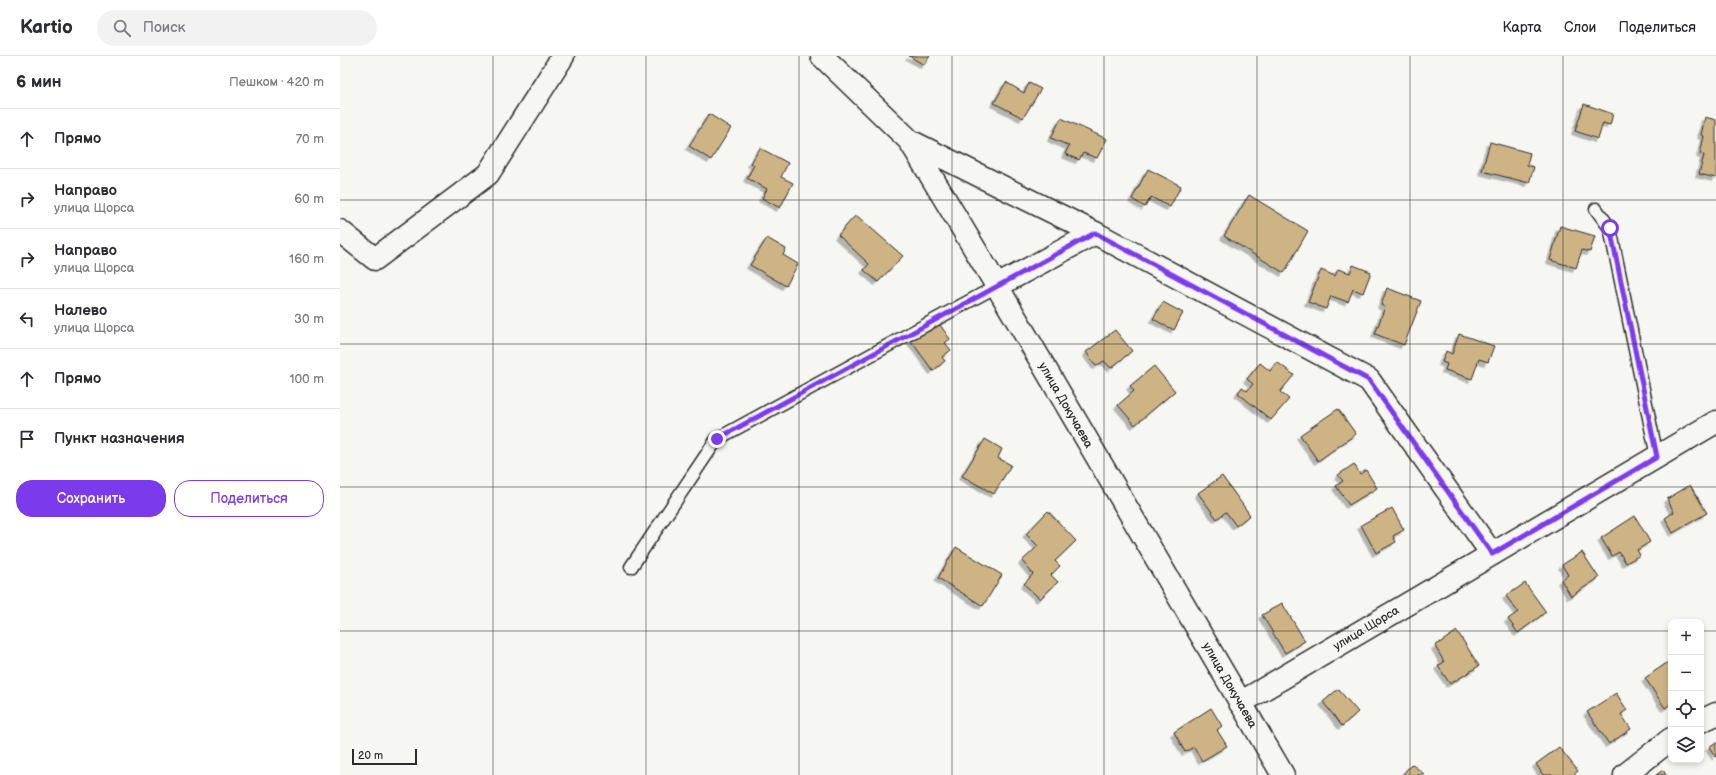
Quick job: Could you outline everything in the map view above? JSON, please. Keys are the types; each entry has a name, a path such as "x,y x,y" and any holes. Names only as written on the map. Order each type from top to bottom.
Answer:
{"street":[{"path":"340,231 375,259 488,174 563,56"},
{"name":"улица Докучаева","path":"822,56 910,140 1283,775"},
{"path":"910,140 1095,233 1369,380 1492,554"},
{"path":"997,286 1095,233"},
{"name":"улица Щорса","path":"1240,703 1716,422"},
{"path":"1704,720 1716,714"},
{"path":"1625,775 1668,741"}],"lane":[{"path":"1596,209 1610,228 1657,457"},
{"path":"631,567 717,439 997,286"}],"building":[{"path":"909,56 930,56 924,65"},
{"path":"1006,82 1024,93 1029,83 1041,89 1023,118 994,103"},
{"path":"1584,104 1613,114 1610,125 1603,123 1598,139 1575,131"},
{"path":"709,114 731,128 711,160 689,146"},
{"path":"1705,117 1716,120 1716,178 1699,174 1704,155 1700,154 1704,136 1701,135"},
{"path":"1061,118 1107,139 1097,158 1083,153 1079,160 1065,154 1069,146 1051,138"},
{"path":"1490,142 1530,153 1527,165 1534,167 1529,183 1482,171"},
{"path":"760,148 788,163 781,177 793,183 780,208 762,198 767,189 747,178 754,165 751,163"},
{"path":"1148,169 1181,186 1170,207 1151,197 1145,207 1132,199"},
{"path":"1249,195 1308,231 1284,273 1224,236"},
{"path":"856,215 903,256 878,282 864,270 869,264 838,235"},
{"path":"1560,226 1595,236 1590,252 1582,250 1576,268 1550,260"},
{"path":"767,238 786,249 783,255 798,264 786,286 750,265"},
{"path":"1353,265 1371,272 1363,293 1353,289 1348,302 1331,296 1326,309 1308,302 1321,270 1335,276 1338,269 1350,273"},
{"path":"1387,288 1421,301 1404,345 1375,334 1385,307 1381,305"},
{"path":"1163,302 1183,313 1174,330 1153,319"},
{"path":"938,322 950,339 945,343 951,350 942,357 945,361 933,371 911,341"},
{"path":"1115,330 1132,351 1111,368 1104,361 1096,366 1086,352"},
{"path":"1459,334 1494,346 1488,362 1479,359 1472,379 1445,370 1447,364 1442,362 1446,351 1452,354"},
{"path":"1277,362 1294,375 1280,392 1289,399 1271,420 1238,393 1242,387 1247,391 1253,384 1247,379 1260,363 1270,371"},
{"path":"1154,366 1175,391 1135,425 1118,405 1134,391 1130,386"},
{"path":"1338,409 1356,434 1318,461 1300,435"},
{"path":"985,439 1002,449 998,458 1011,465 994,494 962,476"},
{"path":"1354,464 1360,474 1366,470 1377,488 1349,505 1336,486 1343,481 1338,475"},
{"path":"1222,476 1250,515 1236,526 1226,512 1217,519 1198,493"},
{"path":"1690,485 1707,513 1673,533 1665,518 1674,512 1667,499"},
{"path":"1392,508 1404,530 1393,536 1396,542 1376,553 1361,525"},
{"path":"1048,511 1076,541 1055,561 1060,566 1051,575 1058,582 1040,599 1024,584 1033,574 1022,561 1038,546 1026,534"},
{"path":"1635,516 1650,542 1637,550 1640,555 1626,563 1619,552 1612,556 1601,538"},
{"path":"956,547 1002,575 983,606 938,578"},
{"path":"1582,552 1599,578 1571,596 1561,580 1568,575 1562,565"},
{"path":"1525,583 1546,612 1518,633 1508,619 1518,612 1506,596"},
{"path":"1282,603 1305,641 1285,653 1262,615"},
{"path":"1457,631 1479,666 1450,684 1438,666 1444,662 1435,646"},
{"path":"1668,662 1668,706 1665,708 1645,678"},
{"path":"1338,689 1358,712 1342,726 1323,702"},
{"path":"1616,693 1627,710 1621,714 1631,729 1609,744 1587,712"},
{"path":"1211,708 1222,726 1217,730 1227,746 1202,761 1194,747 1185,752 1174,732"},
{"path":"1716,742 1716,757 1709,747"},
{"path":"1559,747 1578,771 1573,775 1543,775 1536,764"},
{"path":"1412,764 1425,775 1402,775"},
{"path":"1663,770 1666,775 1656,775"}],"route":[{"path":"717,439 1095,233 1369,380 1492,554 1657,457 1610,228"}]}
